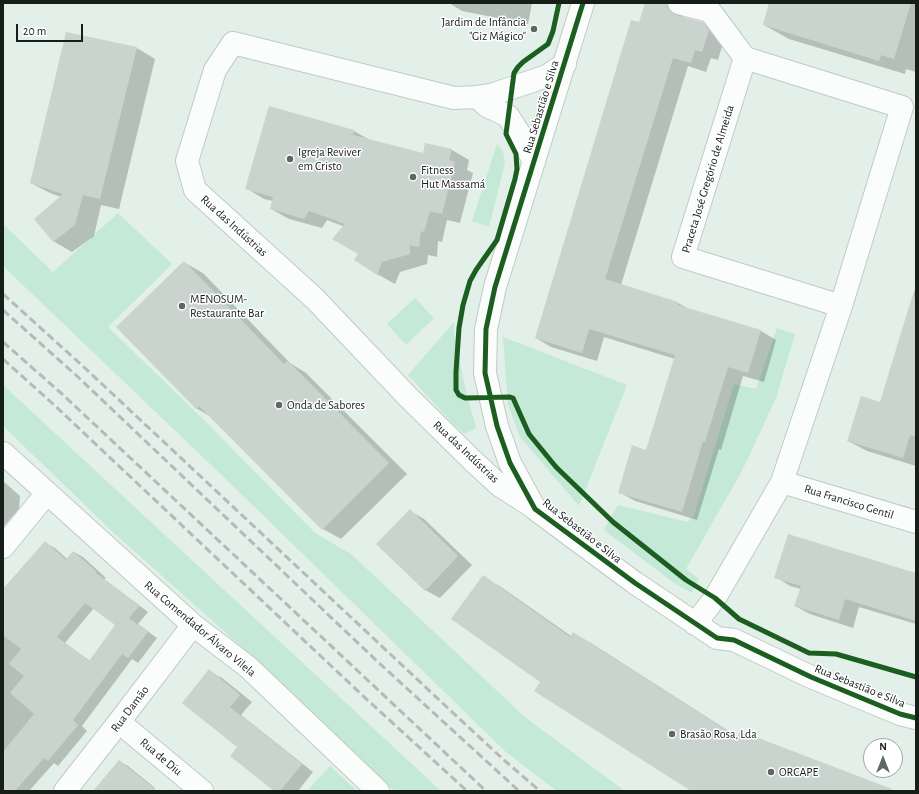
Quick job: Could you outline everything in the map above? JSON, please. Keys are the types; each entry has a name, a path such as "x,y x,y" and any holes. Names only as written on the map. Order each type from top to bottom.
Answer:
{"street":[{"name":"Rua Sebastião e Silva","path":"584,3 495,287 486,329 485,373 497,426 510,463 535,509 619,572 717,638 734,640 811,677 900,714 916,718"},
{"path":"679,3 710,11 745,58 902,107 841,306 782,482 714,598 695,624"},
{"name":"Rua das Indústrias","path":"535,509 499,484 473,461 408,397 314,299 195,190 187,161 215,70 233,42 454,98 491,95 547,76 565,64"},
{"name":"Praceta José Gregório de Almeida","path":"745,58 683,257 841,306"},
{"path":"477,97 487,106 508,116 522,138 534,162"},
{"name":"Rua Comendador Álvaro Vilela","path":"3,453 193,625 248,667 378,791"},
{"name":"Rua Francisco Gentil","path":"782,482 916,522"},
{"path":"3,547 47,493"},
{"name":"Rua Damão","path":"65,791 120,722 193,625"},
{"name":"Rua de Diu","path":"120,722 202,791"}],"green space":[{"path":"497,144 503,151 505,163 489,227 472,221"},
{"path":"118,213 172,264 108,327 205,421 315,533 351,554 526,718 625,791 557,791 507,753 232,485 3,266 4,225 53,272"},
{"path":"415,298 434,318 406,345 387,324"},
{"path":"454,322 454,331 466,392 476,427 471,431 464,433 454,425 408,375"},
{"path":"777,328 795,334 776,398 742,471 686,569 699,579 692,593 674,583 604,530 618,505 688,522 694,515 734,384 756,389"},
{"path":"503,337 627,385 579,506 520,437 508,405"},
{"path":"3,385 441,791 394,791 235,641 115,534 3,426"},
{"path":"330,766 357,791 307,791"}],"building":[{"path":"645,3 667,3 667,7 671,12 676,15 703,22 709,30 702,52 695,50 691,63 673,58 605,279 678,302 678,305 761,330 748,373 728,367 705,442 703,441 682,512 618,493 632,445 646,450 675,355 589,329 582,353 535,338 631,20 639,22"},
{"path":"769,3 911,3 894,59 881,55 879,61 763,25"},
{"path":"66,32 137,47 100,199 83,195 75,225 53,242 34,219 63,194 30,183"},
{"path":"269,106 354,130 353,135 423,153 425,143 452,149 449,160 455,162 442,214 430,211 424,232 421,231 419,247 410,245 410,254 382,262 377,275 354,260 358,254 332,239 345,224 309,211 304,219 270,209 273,197 245,189"},
{"path":"184,261 284,364 288,361 389,463 322,530 199,406 196,409 116,327"},
{"path":"912,297 916,297 916,436 910,435 903,458 847,441 861,396 880,402"},
{"path":"410,509 458,556 425,591 376,544"},
{"path":"788,534 916,573 916,621 845,599 839,620 794,606 801,586 774,578"},
{"path":"45,541 66,560 73,551 97,572 96,573 139,606 129,618 148,632 128,658 122,654 73,720 78,725 48,761 44,758 15,791 3,791 3,752 34,714 10,693 24,676 9,664 21,649 3,635 3,589","holes":["85,603 115,625 89,661 57,637"]},
{"path":"483,575 570,637 573,632 737,737 740,731 892,789 892,791 691,791 534,691 540,682 451,619"},
{"path":"209,669 240,695 230,707 302,764 280,791 274,791 230,756 237,747 182,703"},
{"path":"119,760 157,791 93,791"}],"railway":[{"path":"3,294 86,369 505,761 540,791"},
{"path":"3,310 78,377 378,662 519,791"},
{"path":"3,342 61,393 486,791"},
{"path":"3,359 52,403 361,694 467,791"}],"cycle path":[{"path":"559,3 553,31 548,44 523,62 514,73 506,134 516,154 517,169 497,240 470,281 463,305 459,328 456,390 459,395 465,398 513,398 529,434 556,467 613,522 686,580 715,598 739,619 809,653 836,654 916,677"},
{"path":"583,3 495,287 486,329 485,373 497,426 510,463 535,509 635,583 717,638 734,640 811,677 900,714 916,718"}],"place":[{"name":"Jardim de Infância \"Giz Mágico\"","path":"534,29"},
{"name":"Igreja Reviver em Cristo","path":"290,159"},
{"name":"Fitness Hut Massamá","path":"413,177"},
{"name":"MENOSUM- Restaurante Bar","path":"182,306"},
{"name":"Onda de Sabores","path":"279,405"},
{"name":"Brasão Rosa, Lda","path":"672,734"},
{"name":"ORCAPE","path":"771,772"}]}
